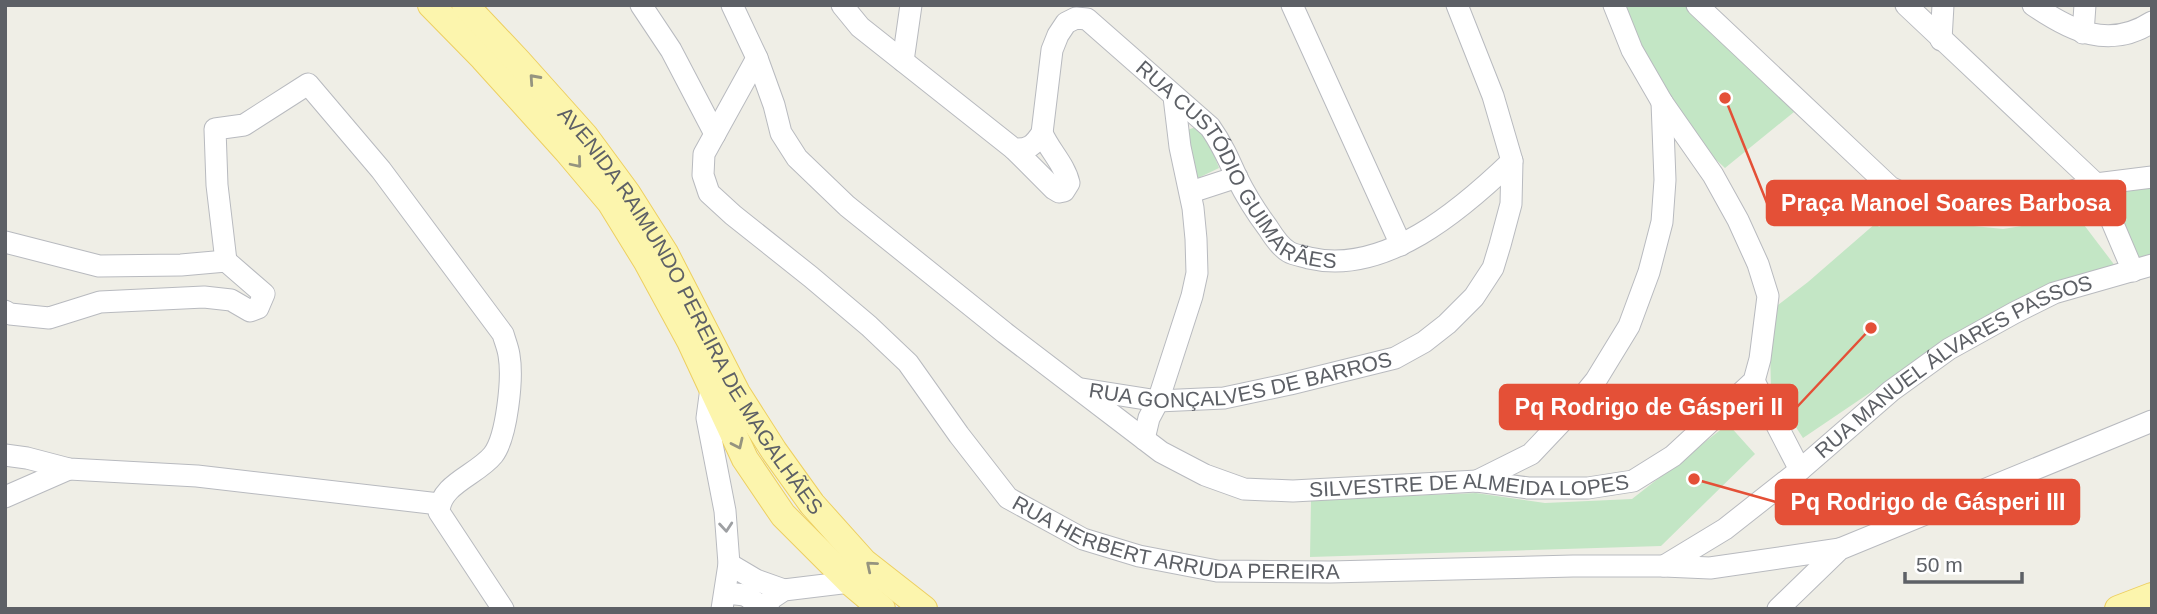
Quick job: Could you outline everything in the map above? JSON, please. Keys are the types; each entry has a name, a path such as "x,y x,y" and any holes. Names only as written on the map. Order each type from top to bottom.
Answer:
{"main road":[{"name":"AVENIDA RAIMUNDO PEREIRA DE MAGALHÃES","path":"431,5 483,58 610,202 647,262 690,341 745,458 783,515 850,582 882,609"},
{"name":"AVENIDA RAIMUNDO PEREIRA DE MAGALHÃES","path":"465,5 585,136 627,193 665,253 737,393 812,504 864,562 924,609"},
{"path":"2118,609 2152,596"}],"street":[{"path":"641,5 671,50 715,134"},
{"name":"RUA GONÇALVES DE BARROS","path":"732,5 757,58 781,133 797,158 847,206 914,261 1080,388 1158,401 1224,398 1395,358 1424,342 1474,297 1493,268 1511,204 1512,160 1493,96 1457,5"},
{"path":"842,5 860,27 1014,149 1054,189 1064,191 1069,183 1068,176 1042,133 1030,147 1024,150 1014,149"},
{"path":"903,61 911,5"},
{"path":"1292,5 1401,245"},
{"path":"1614,5 1632,50 1662,102 1713,175 1758,264 1768,296 1760,359 1754,381 1800,470"},
{"path":"1697,5 1890,187 1929,206 1947,210 2021,206 2096,184 2152,177"},
{"path":"1906,5 2096,184 2142,268"},
{"path":"1941,40 1943,5"},
{"path":"2033,5 2057,21 2083,33 2135,33 2152,22"},
{"path":"2083,33 2085,5"},
{"name":"RUA CUSTÓDIO GUIMARÃES","path":"1042,133 1052,50 1066,23 1076,18 1087,19 1210,127 1222,144 1255,210 1275,239 1290,253 1335,261 1358,259 1401,245 1425,232 1466,203 1512,160"},
{"name":"RUA HERBERT ARRUDA PEREIRA","path":"757,58 704,153 703,175 709,193 850,310 908,363 1008,498 1083,539 1139,556 1217,571 1330,572 1664,566 1710,568 1840,549"},
{"path":"5,311 10,314 49,318 100,302 204,297 230,300 250,311 258,308 264,294 226,261 217,185 215,129 244,125 308,84 381,170 503,334 509,358 508,409 503,436 493,455 443,494 439,503 439,512 503,609"},
{"path":"1144,439 1192,296 1197,273 1191,192 1180,147 1174,97"},
{"path":"1477,481 1531,454 1596,380 1629,327 1649,272 1662,222 1665,180 1662,102"},
{"path":"1191,192 1237,177"},
{"path":"5,242 99,266 181,265 226,261"},
{"path":"99,266 100,302"},
{"name":"RUA MANUEL ÁLVARES PASSOS","path":"1664,566 1725,530 1800,470 1891,391 1949,349 2054,293 2142,268"},
{"name":"SILVESTRE DE ALMEIDA LOPES","path":"1080,388 1161,452 1205,475 1244,489 1293,491 1477,481 1528,488 1588,488 1633,481 1673,456 1754,381"},
{"path":"711,388 706,418 725,511 729,564 724,601 745,595 764,608 783,590"},
{"path":"1778,609 1840,549 2152,421"},
{"path":"1528,488 1525,472 1531,454"},
{"path":"5,455 69,468 197,476 439,503"},
{"path":"5,497 69,468"},
{"path":"729,564 756,580 783,590 850,582"}],"green space":[{"path":"1622,5 1684,5 1745,58 1794,112 1725,168 1701,146 1660,86"},
{"path":"1204,128 1219,168 1194,180 1181,132"},
{"path":"2152,181 2152,258 2138,262 2107,191"},
{"path":"1901,210 1974,226 2003,229 2078,217 2119,271 1942,344 1803,438 1771,389 1769,312 1876,223 1879,227"},
{"path":"1728,424 1755,454 1661,546 1310,557 1311,500 1476,493 1545,503 1632,499"}],"place":[{"name":"Praça Manoel Soares Barbosa","path":"1725,98"},
{"name":"Pq Rodrigo de Gásperi II","path":"1871,328"},
{"name":"Pq Rodrigo de Gásperi III","path":"1694,479"}]}
